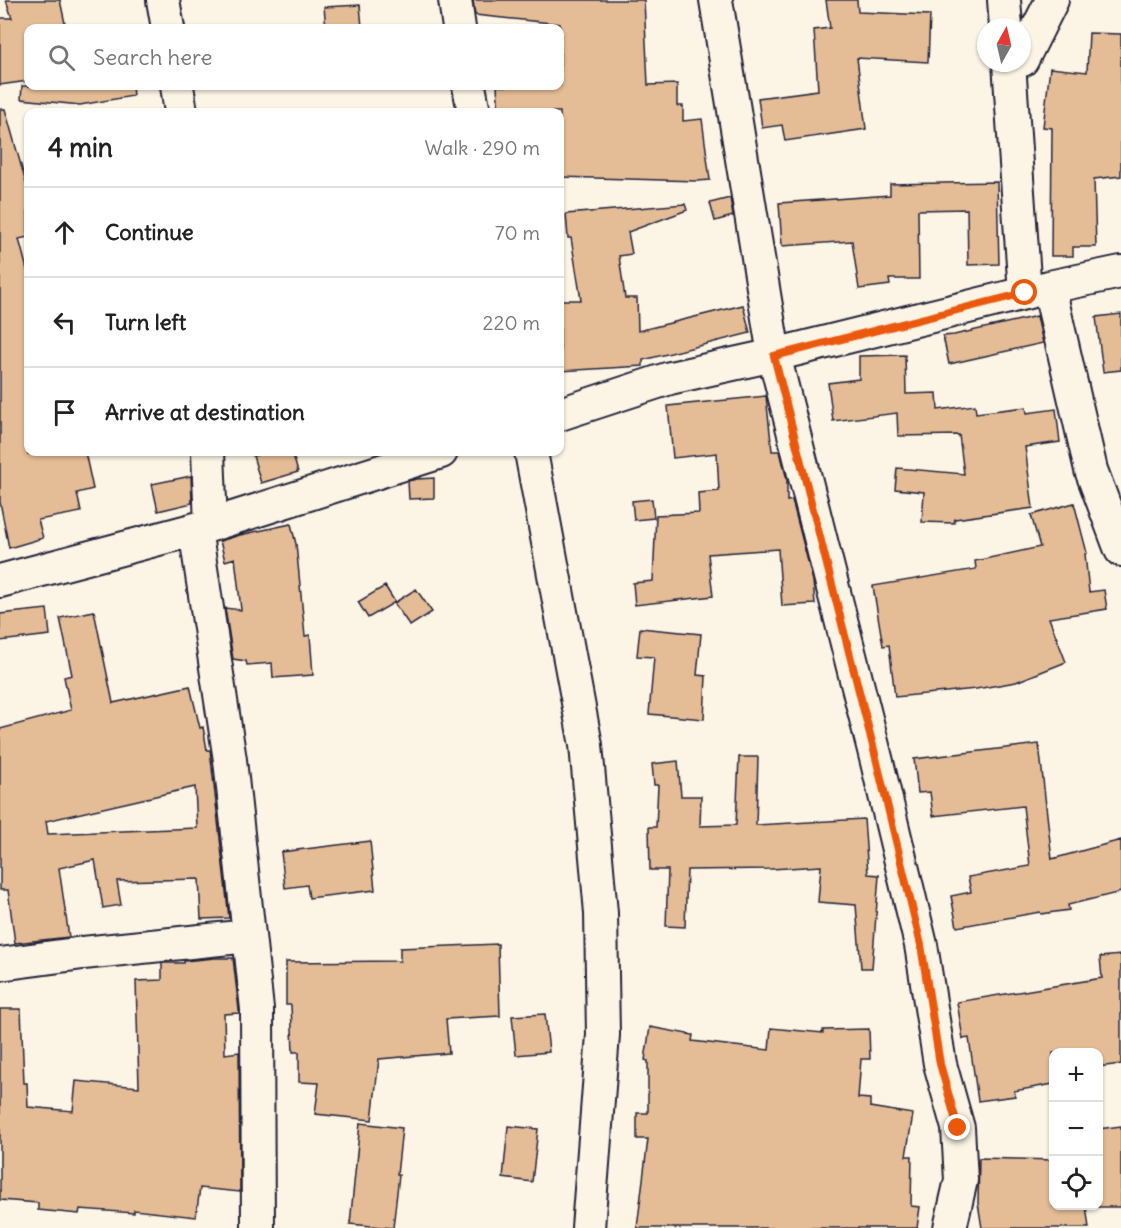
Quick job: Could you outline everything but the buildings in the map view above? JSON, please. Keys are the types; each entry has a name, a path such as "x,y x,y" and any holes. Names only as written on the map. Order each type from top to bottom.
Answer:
{"street":[{"path":"163,0 167,24"},
{"path":"455,0 458,24"},
{"path":"716,0 774,356 921,945 940,1064 958,1128 961,1180 950,1228"},
{"path":"1004,0 1005,18"},
{"path":"1031,39 1052,0"},
{"path":"1015,72 1037,290 1091,470 1121,550"},
{"path":"178,90 180,108"},
{"path":"470,90 473,108"},
{"path":"564,413 670,378 774,356 1037,290 1121,272"},
{"path":"208,456 203,527 257,1009 258,1228"},
{"path":"0,581 203,527 428,456"},
{"path":"532,456 586,745 600,913 603,1035 588,1228"},
{"path":"0,964 249,936"}],"route":[{"path":"958,1128 940,1064 921,945 774,356 1025,293"}]}
